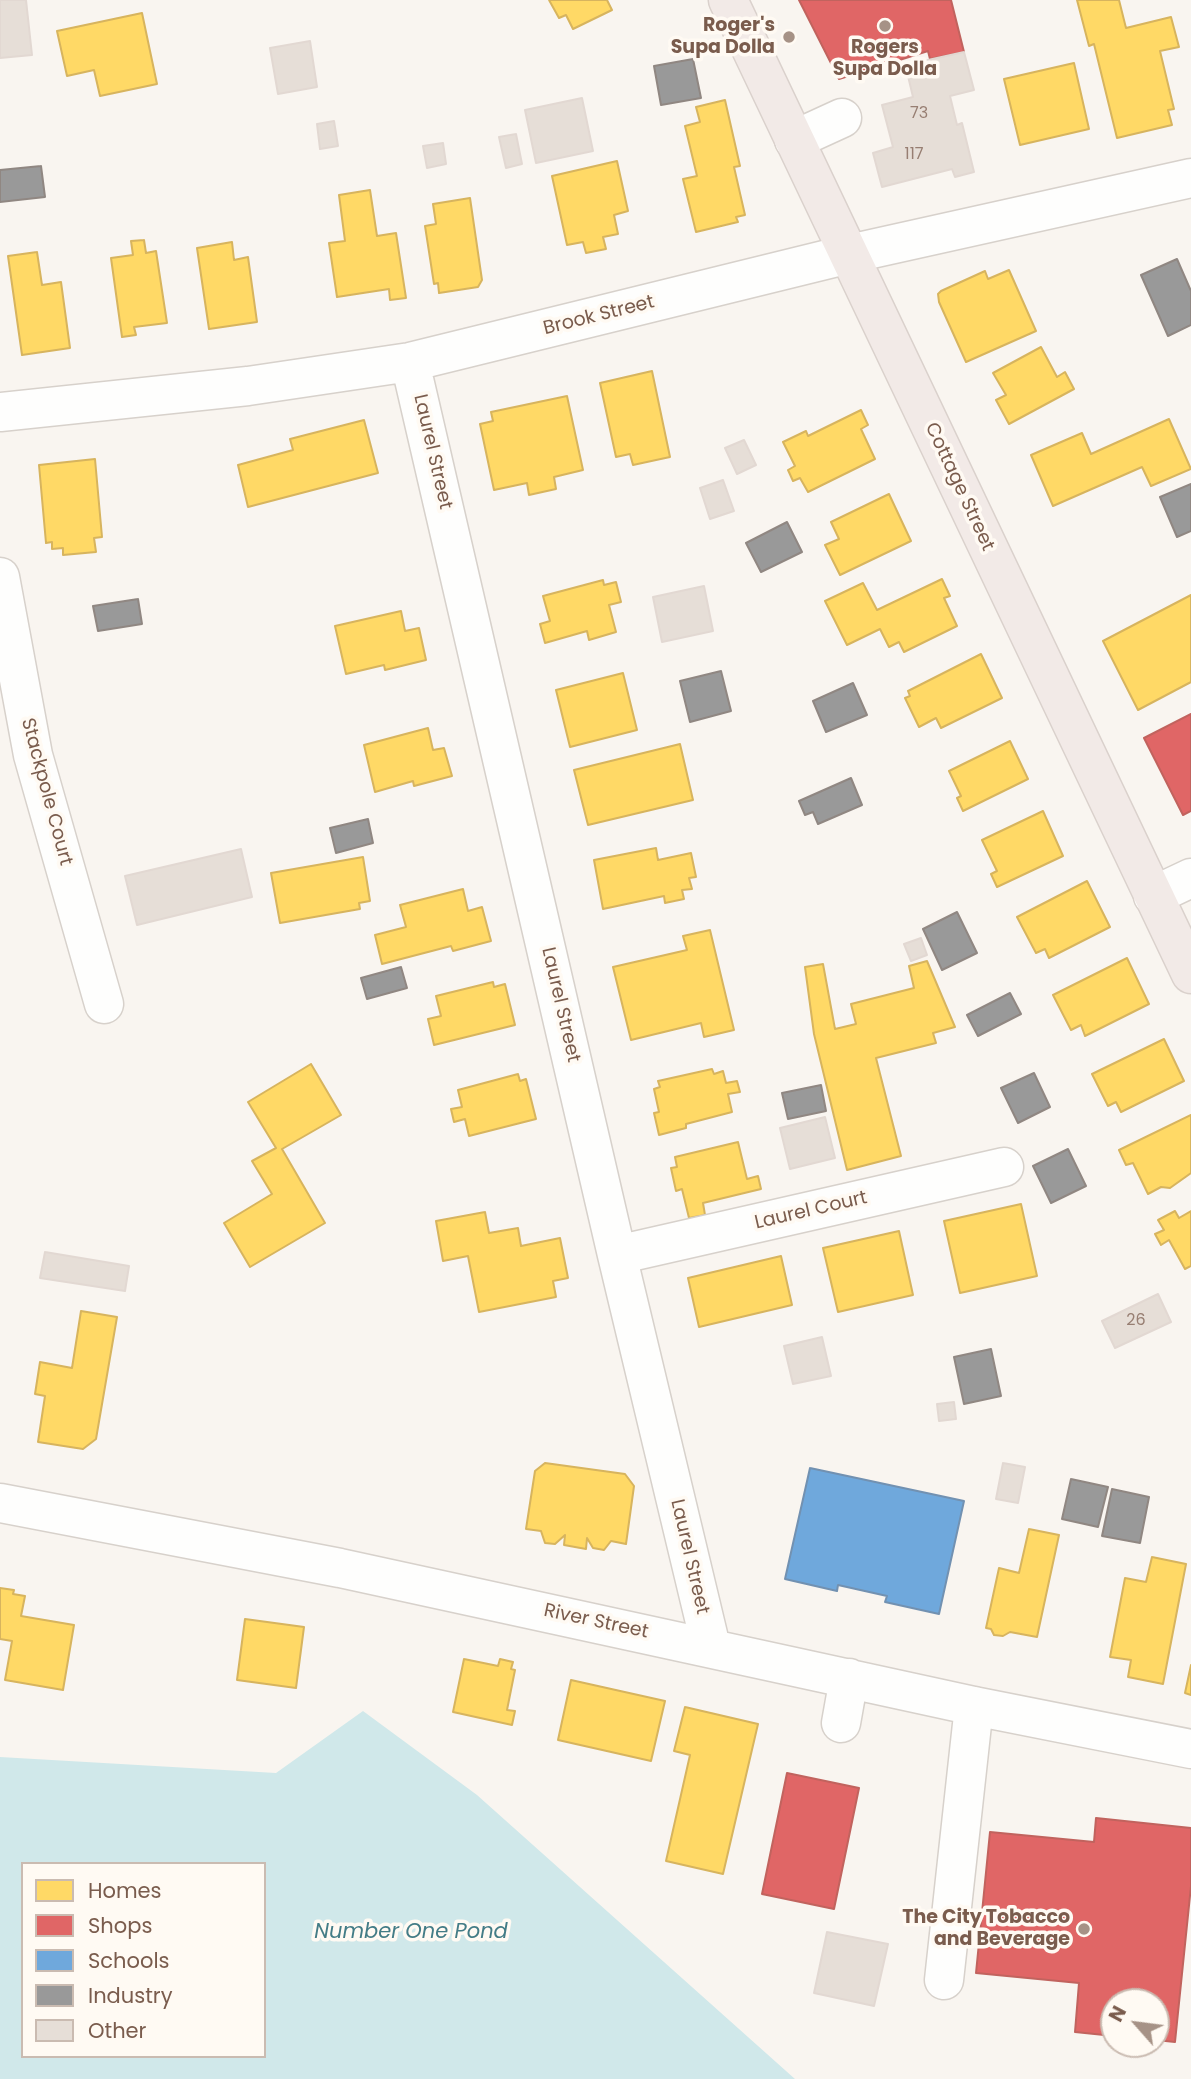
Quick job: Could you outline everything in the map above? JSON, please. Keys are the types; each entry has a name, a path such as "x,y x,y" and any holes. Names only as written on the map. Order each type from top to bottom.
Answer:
{"highway":[{"name":"Cottage Street","path":"728,0 1191,974"}],"street":[{"path":"794,140 842,118"},
{"name":"Brook Street","path":"0,412 248,386 410,362 849,254 1191,178"},
{"name":"Laurel Street","path":"410,362 617,1255 711,1647"},
{"name":"Stackpole Court","path":"0,577 33,755 104,1004"},
{"path":"1153,895 1191,878"},
{"name":"Laurel Court","path":"617,1255 1004,1167"},
{"name":"River Street","path":"0,1503 340,1568 974,1706 1191,1749"},
{"path":"841,1723 849,1678"},
{"path":"944,1980 974,1706"}],"water":[{"name":"Number One Pond","path":"363,1711 477,1795 795,2079 0,2079 0,1757 276,1773"}],"building: Homes":[{"path":"549,0 607,0 612,10 573,29 566,15 559,18"},
{"path":"1077,0 1119,0 1126,28 1171,17 1179,47 1160,51 1174,109 1168,110 1172,125 1117,138 1094,44 1089,46"},
{"path":"142,13 157,84 100,96 94,70 67,76 57,31"},
{"path":"1074,63 1089,129 1020,145 1004,79"},
{"path":"725,100 740,166 734,167 745,215 736,217 738,222 696,232 683,179 697,176 685,126 700,122 696,107"},
{"path":"617,161 628,211 614,215 618,234 603,237 606,249 586,253 583,242 567,245 552,176"},
{"path":"370,190 377,236 396,233 406,298 390,300 389,289 337,297 329,243 345,241 339,195"},
{"path":"470,198 482,280 478,287 439,293 438,283 434,284 425,226 436,224 433,204"},
{"path":"144,240 146,253 156,251 167,323 134,327 136,335 122,337 111,258 133,255 131,241"},
{"path":"232,242 234,260 248,257 257,322 209,329 197,248"},
{"path":"37,252 42,285 61,282 70,348 22,355 8,256"},
{"path":"1009,270 1036,331 966,362 939,302 938,294 985,271 988,279"},
{"path":"1041,347 1057,377 1065,372 1074,389 1009,424 996,400 1006,395 993,373"},
{"path":"652,371 670,457 633,465 630,454 616,457 600,383"},
{"path":"567,396 583,470 554,477 556,489 529,495 527,483 494,490 480,424 493,421 491,412"},
{"path":"861,410 868,425 861,429 875,459 808,492 800,478 793,481 788,470 795,466 783,442 806,431 808,436"},
{"path":"1169,419 1191,469 1151,486 1142,467 1053,506 1031,455 1082,433 1091,454"},
{"path":"364,420 378,473 248,507 238,465 293,450 290,439"},
{"path":"95,459 102,537 94,538 96,552 63,555 63,548 52,549 52,542 46,543 39,465"},
{"path":"889,494 911,541 840,575 825,545 839,539 831,522"},
{"path":"942,579 950,596 944,598 957,626 904,652 899,642 889,647 880,629 847,645 825,601 863,583 877,610"},
{"path":"603,580 604,585 616,582 621,602 609,605 616,632 589,640 587,631 545,643 540,624 550,621 543,596"},
{"path":"1191,595 1191,682 1138,710 1103,641"},
{"path":"401,611 405,631 419,628 426,660 385,670 384,665 346,674 335,626"},
{"path":"981,654 1002,698 941,728 936,718 919,727 905,698 910,696 908,691"},
{"path":"623,673 637,730 570,747 556,690"},
{"path":"428,728 433,750 444,748 452,776 414,786 413,781 375,792 364,745"},
{"path":"1010,741 1028,779 963,811 957,798 961,796 949,771"},
{"path":"680,744 693,800 588,825 574,770"},
{"path":"1043,811 1063,856 997,887 991,874 997,871 982,840"},
{"path":"656,848 658,860 691,853 696,877 689,878 692,889 682,890 684,899 665,903 664,896 603,909 594,860"},
{"path":"363,857 370,901 359,903 360,909 280,923 271,873"},
{"path":"1087,881 1110,927 1049,958 1045,949 1036,953 1017,917"},
{"path":"463,889 468,911 482,907 491,941 453,951 451,946 382,964 375,935 406,927 400,905"},
{"path":"710,930 734,1030 704,1037 701,1023 631,1040 613,967 687,950 683,936"},
{"path":"1127,958 1149,1004 1085,1036 1081,1025 1071,1030 1053,995"},
{"path":"927,961 955,1027 933,1033 936,1043 876,1058 901,1156 847,1170 814,1034 805,967 823,964 835,1029 856,1024 851,1004 914,988 909,966"},
{"path":"493,982 494,987 505,984 515,1025 434,1045 428,1019 441,1016 436,996"},
{"path":"1164,1039 1184,1081 1121,1112 1116,1102 1108,1106 1092,1074"},
{"path":"311,1064 341,1115 282,1149 325,1223 250,1267 224,1223 272,1194 252,1161 276,1148 248,1102"},
{"path":"712,1069 714,1074 723,1071 726,1083 737,1081 740,1092 728,1094 732,1112 686,1124 686,1128 659,1135 654,1113 659,1112 654,1089 660,1087 658,1081"},
{"path":"518,1074 520,1081 526,1079 536,1119 469,1136 465,1119 454,1122 451,1109 462,1107 458,1090"},
{"path":"1191,1115 1191,1173 1170,1188 1161,1187 1148,1194 1133,1163 1126,1165 1119,1150"},
{"path":"738,1142 747,1179 758,1176 761,1189 703,1203 705,1215 689,1218 682,1189 676,1191 671,1168 677,1167 675,1157"},
{"path":"1021,1204 1037,1276 960,1293 944,1221"},
{"path":"1175,1211 1179,1218 1191,1211 1191,1266 1185,1269 1169,1240 1161,1245 1155,1234 1164,1230 1158,1220"},
{"path":"485,1212 489,1233 518,1228 521,1246 560,1238 568,1278 553,1281 556,1297 479,1312 468,1256 443,1261 436,1221"},
{"path":"899,1231 913,1295 838,1312 823,1248"},
{"path":"781,1256 792,1305 699,1327 688,1278"},
{"path":"81,1311 117,1317 96,1439 83,1449 38,1442 45,1396 35,1394 40,1362 72,1368"},
{"path":"545,1463 625,1474 634,1486 626,1544 611,1541 604,1550 593,1548 587,1538 586,1549 564,1545 565,1535 555,1544 545,1543 541,1531 526,1529 535,1471"},
{"path":"1029,1529 1059,1535 1037,1637 1010,1632 1003,1636 994,1635 991,1629 986,1628 999,1568 1019,1573"},
{"path":"1152,1557 1186,1564 1163,1684 1128,1677 1131,1660 1110,1657 1125,1578 1146,1582"},
{"path":"0,1588 14,1590 13,1594 25,1596 21,1616 74,1625 63,1690 5,1680 12,1641 0,1639"},
{"path":"245,1619 304,1627 296,1688 237,1680"},
{"path":"464,1659 498,1666 500,1659 513,1662 511,1669 515,1670 507,1710 515,1711 512,1725 453,1712"},
{"path":"1191,1665 1191,1695 1185,1693"},
{"path":"571,1680 665,1701 651,1761 558,1740"},
{"path":"685,1707 758,1724 723,1874 666,1861 690,1755 674,1751"}],"building: Shops":[{"name":"Rogers Supa Dolla","path":"799,0 951,0 964,52 930,59 928,51 839,79"},
{"path":"1191,714 1191,811 1183,815 1144,738"},
{"path":"787,1773 859,1788 834,1909 762,1894"},
{"name":"The City Tobacco and Beverage","path":"1096,1818 1191,1828 1191,1886 1175,2042 1170,2041 1170,1988 1100,1988 1100,2035 1075,2032 1079,1983 976,1973 990,1832 1094,1842"}],"building: Schools":[{"path":"810,1468 964,1501 939,1614 885,1602 887,1596 838,1585 837,1591 785,1579"}],"building: Industry":[{"path":"693,59 701,98 661,105 654,66"},
{"path":"41,166 45,197 0,202 0,170"},
{"path":"1177,259 1191,291 1191,325 1168,336 1141,275"},
{"path":"1191,484 1191,531 1177,537 1160,497"},
{"path":"787,522 802,552 761,572 746,543"},
{"path":"138,599 142,624 98,631 93,606"},
{"path":"721,671 731,711 690,722 680,681"},
{"path":"853,683 867,715 826,732 813,701"},
{"path":"851,778 862,805 818,824 813,812 805,815 799,801"},
{"path":"368,819 373,843 336,853 330,828"},
{"path":"957,912 977,953 942,970 923,929"},
{"path":"401,967 407,988 367,999 361,978"},
{"path":"1010,993 1021,1014 978,1036 967,1015"},
{"path":"1034,1073 1050,1107 1018,1123 1001,1088"},
{"path":"821,1085 826,1111 788,1119 782,1093"},
{"path":"1068,1149 1086,1186 1051,1203 1033,1166"},
{"path":"991,1349 1001,1396 964,1404 954,1357"},
{"path":"1071,1479 1108,1487 1098,1527 1062,1519"},
{"path":"1112,1489 1149,1497 1140,1543 1102,1536"}],"building: Other":[{"path":"0,0 26,0 32,55 0,58"},
{"path":"310,41 317,87 278,94 270,48"},
{"path":"964,52 974,90 950,96 957,125 962,123 974,172 955,177 952,169 882,187 873,153 893,147 882,105 913,97 908,76 912,75 910,64"},
{"path":"582,98 593,151 536,163 525,110"},
{"path":"334,121 338,146 320,149 317,124"},
{"path":"516,134 522,164 506,168 499,137"},
{"path":"443,143 446,164 427,168 423,146"},
{"path":"744,440 756,465 737,474 725,448"},
{"path":"723,480 734,511 710,519 700,488"},
{"path":"704,586 713,631 662,642 653,597"},
{"path":"241,849 252,897 137,925 125,876"},
{"path":"921,938 927,955 911,961 904,944"},
{"path":"825,1117 835,1158 790,1169 780,1128"},
{"path":"45,1252 129,1266 125,1291 40,1278"},
{"path":"1158,1294 1171,1322 1115,1348 1102,1321"},
{"path":"822,1337 831,1376 793,1384 784,1346"},
{"path":"954,1402 956,1419 939,1421 937,1404"},
{"path":"1003,1463 1025,1467 1018,1503 996,1499"},
{"path":"827,1932 888,1944 874,2006 814,1993"}],"place":[{"name":"Rogers Supa Dolla","path":"885,26"},
{"name":"Roger's Supa Dolla","path":"789,37"},
{"name":"The City Tobacco and Beverage","path":"1084,1929"}]}
